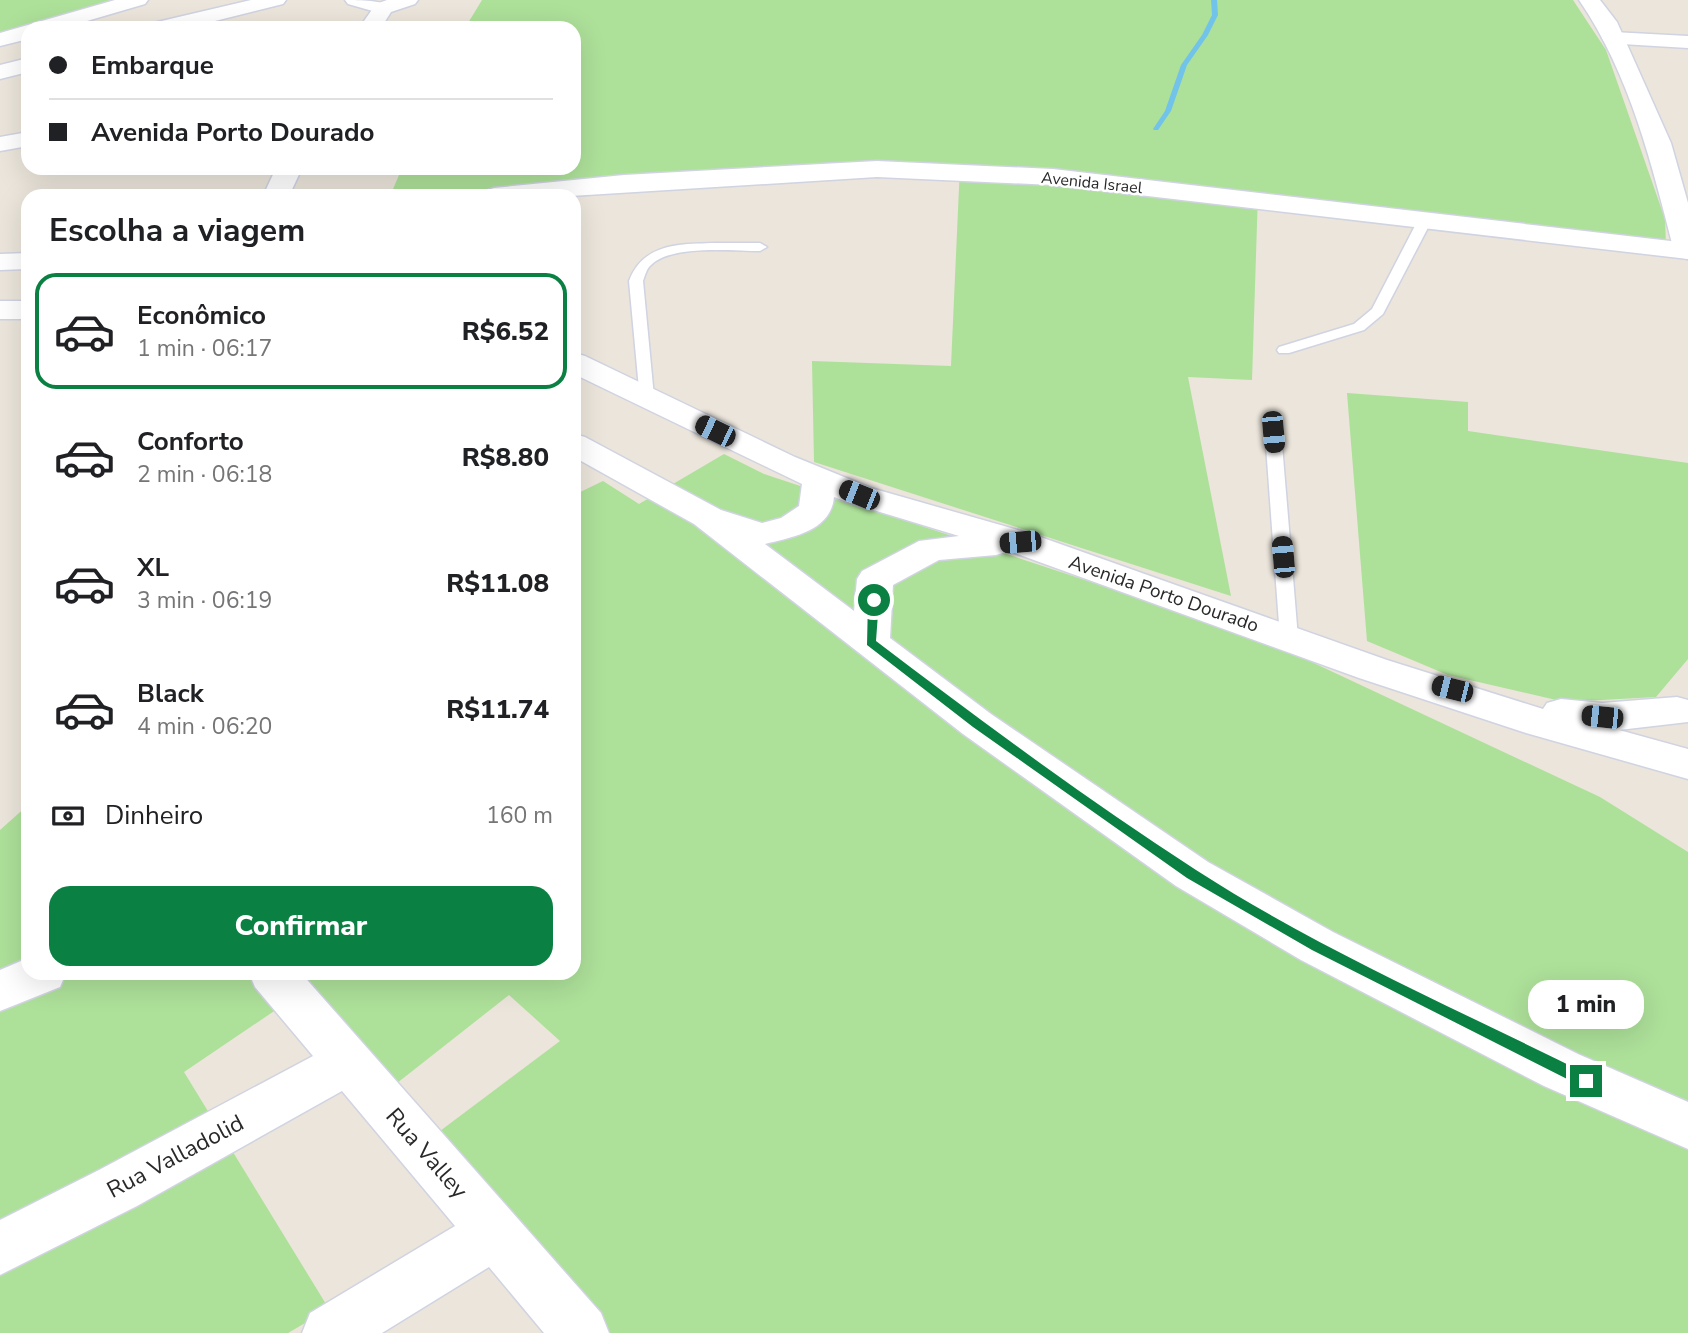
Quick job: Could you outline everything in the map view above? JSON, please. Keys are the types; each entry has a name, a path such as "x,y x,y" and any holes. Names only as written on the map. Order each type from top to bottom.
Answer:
{"street":[{"path":"64,21 138,0"},
{"path":"199,21 276,0"},
{"path":"355,0 383,8 408,0"},
{"path":"1589,0 1606,22 1659,143 1688,251"},
{"path":"375,21 383,8"},
{"path":"0,40 21,34"},
{"path":"1613,38 1688,42"},
{"path":"0,72 21,67"},
{"path":"0,144 21,140"},
{"name":"Avenida Israel","path":"564,189 624,183 877,169 1053,177 1688,251"},
{"path":"0,261 21,259"},
{"path":"0,310 21,310"},
{"name":"Avenida Porto Dourado","path":"581,365 783,464 859,495 1020,542 1373,669 1540,723 1676,761"},
{"path":"581,448 706,516 977,724 1192,874 1317,946 1560,1070 1688,1126"},
{"path":"706,516 761,534 793,526 816,510 819,479"},
{"path":"871,642 875,579 931,549 1020,542"},
{"path":"1373,669 1532,710 1602,717 1683,703 1676,761"},
{"path":"0,991 26,980"},
{"name":"Rua Valley","path":"278,980 581,1333"},
{"name":"Rua Valladolid","path":"0,1248 118,1188 349,1062"},
{"path":"330,1333 496,1232"}],"lane":[{"path":"1284,350 1359,327 1378,311 1424,220"},
{"path":"646,397 636,281 642,265 660,253 689,248 760,247"},
{"path":"1273,432 1289,638"}],"green space":[{"path":"0,0 135,0 56,21 21,21 21,30 0,36"},
{"path":"482,0 1573,0 1606,50 1665,219 1666,245 1258,193 1252,380 1188,377 1231,596 814,462 812,361 951,366 960,166 581,190 393,189 399,175 581,175 581,21 469,21"},
{"path":"1347,393 1468,402 1468,431 1688,463 1688,659 1656,697 1565,702 1448,675 1367,641"},
{"path":"724,454 764,474 1258,637 1600,797 1688,852 1688,1333 603,1333 428,1140 560,1041 509,995 392,1087 292,999 184,1072 329,1309 288,1333 0,1333 0,830 21,811 21,980 581,980 581,492 603,481 639,504"}],"waterway":[{"path":"1156,129 1168,111 1184,65 1215,15 1214,0"}],"route":[{"path":"874,600 871,642 977,724 1192,874 1317,946 1586,1081"}]}
